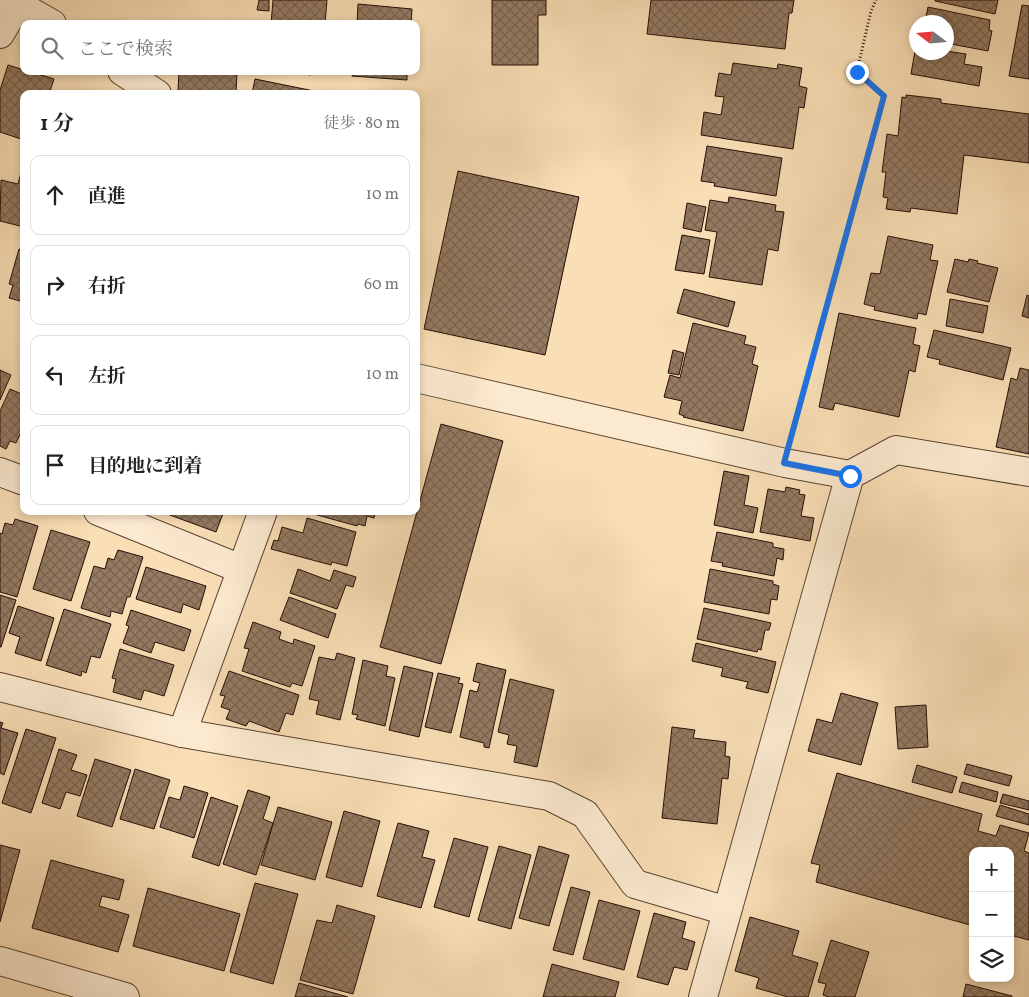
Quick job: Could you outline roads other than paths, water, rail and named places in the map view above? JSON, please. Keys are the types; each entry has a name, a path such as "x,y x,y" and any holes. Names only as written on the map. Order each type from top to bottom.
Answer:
{"street":[{"path":"0,34 12,2 45,20"},
{"path":"128,75 151,90"},
{"path":"420,379 784,463 850,476 896,450 1029,472"},
{"path":"0,472 20,480"},
{"path":"705,997 727,911 850,476"},
{"path":"108,515 241,569"},
{"path":"182,733 261,515"},
{"path":"0,687 182,733 549,796 585,814 635,884 727,911"},
{"path":"0,961 114,996"}]}
